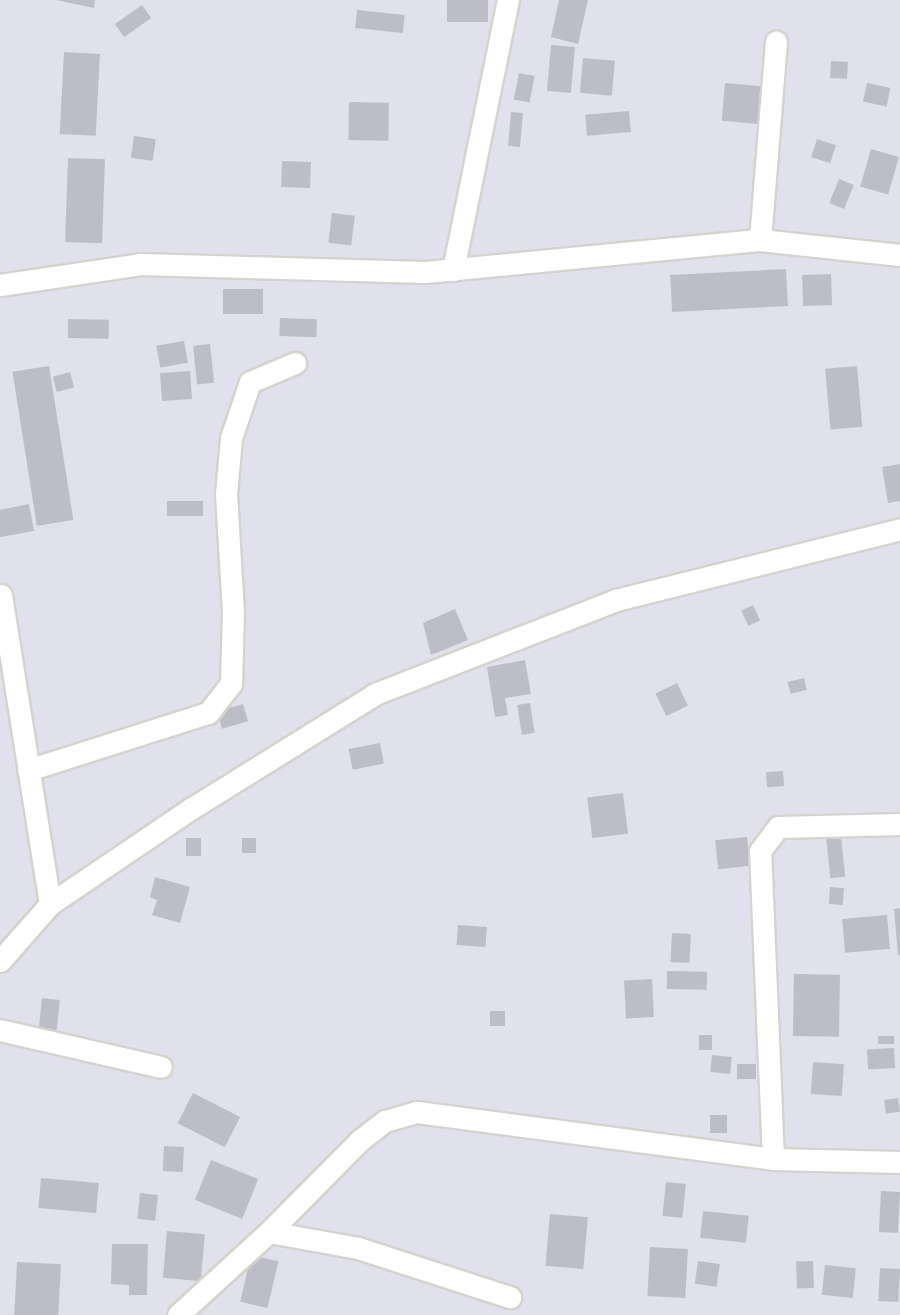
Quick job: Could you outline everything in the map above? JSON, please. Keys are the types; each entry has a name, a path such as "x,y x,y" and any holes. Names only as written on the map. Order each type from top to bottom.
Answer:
{"street":[{"path":"453,270 508,0"},
{"path":"760,240 775,42"},
{"path":"0,285 140,264 453,270 760,240 900,254"},
{"path":"28,770 208,713 231,684 233,612 226,494 230,438 250,382 295,363"},
{"path":"0,961 50,904 192,808 375,694 616,600 900,529"},
{"path":"1,595 50,904"},
{"path":"773,1159 760,851 778,828 900,824"},
{"path":"0,1030 161,1067"},
{"path":"178,1315 270,1232 359,1141 385,1121 417,1112 773,1159 900,1162"},
{"path":"270,1232 358,1248 510,1297"}],"building":[{"path":"56,0 95,0 94,8"},
{"path":"447,0 488,0 488,22 447,22"},
{"path":"559,0 588,0 578,44 551,37"},
{"path":"142,5 151,18 124,37 115,24"},
{"path":"357,10 405,15 403,33 355,28"},
{"path":"551,45 575,47 571,93 547,91"},
{"path":"64,52 100,54 96,136 60,134"},
{"path":"583,58 615,61 612,96 580,93"},
{"path":"831,61 848,62 847,79 830,78"},
{"path":"519,73 535,76 530,103 514,100"},
{"path":"725,83 761,86 758,124 722,121"},
{"path":"867,83 890,88 887,107 863,102"},
{"path":"349,102 389,103 388,141 348,140"},
{"path":"629,111 631,132 587,136 585,115"},
{"path":"511,112 523,113 520,147 508,146"},
{"path":"134,136 156,139 153,161 131,158"},
{"path":"817,139 836,145 830,163 811,157"},
{"path":"871,149 899,157 888,194 860,186"},
{"path":"68,158 105,159 102,243 65,242"},
{"path":"282,161 311,162 310,188 281,187"},
{"path":"839,179 854,185 844,209 829,203"},
{"path":"332,213 355,216 351,246 328,243"},
{"path":"786,269 788,306 672,312 670,275"},
{"path":"831,274 832,305 803,306 802,275"},
{"path":"223,289 263,289 263,314 223,314"},
{"path":"280,318 317,319 316,337 279,336"},
{"path":"68,319 109,320 109,339 68,338"},
{"path":"184,341 188,363 160,368 156,346"},
{"path":"210,344 214,383 197,385 193,346"},
{"path":"49,366 73,520 37,526 12,372"},
{"path":"857,366 862,427 830,430 825,369"},
{"path":"190,371 192,399 162,401 160,373"},
{"path":"70,372 74,387 57,392 53,377"},
{"path":"900,464 900,501 888,503 882,467"},
{"path":"167,501 203,501 203,516 167,516"},
{"path":"29,504 34,531 0,537 0,510"},
{"path":"753,605 760,620 748,626 741,610"},
{"path":"455,609 468,640 431,655 423,623"},
{"path":"525,660 531,694 505,698 508,715 495,717 487,667"},
{"path":"804,678 807,690 790,694 788,682"},
{"path":"677,683 688,705 666,716 655,694"},
{"path":"530,703 535,733 522,735 517,705"},
{"path":"243,704 248,721 222,729 217,711"},
{"path":"380,743 384,764 353,770 349,749"},
{"path":"783,771 784,786 767,787 766,772"},
{"path":"623,793 628,834 592,838 587,797"},
{"path":"841,836 845,877 830,878 826,838"},
{"path":"747,837 750,866 718,869 715,840"},
{"path":"186,838 201,838 201,856 186,856"},
{"path":"242,838 256,838 256,853 242,853"},
{"path":"155,877 190,887 180,923 152,915 157,900 150,897"},
{"path":"830,887 844,888 843,905 829,904"},
{"path":"900,908 900,955 898,955 894,909"},
{"path":"887,915 890,949 845,953 842,919"},
{"path":"458,925 487,927 486,947 457,945"},
{"path":"672,933 691,934 689,963 670,962"},
{"path":"667,971 707,972 707,990 667,989"},
{"path":"794,974 840,975 839,1037 793,1036"},
{"path":"652,979 654,1017 626,1018 624,980"},
{"path":"42,998 60,1000 56,1038 38,1036"},
{"path":"490,1011 505,1011 505,1026 490,1026"},
{"path":"699,1035 712,1035 712,1050 699,1050"},
{"path":"878,1036 894,1036 894,1044 878,1044"},
{"path":"894,1048 895,1068 868,1069 867,1049"},
{"path":"712,1055 732,1057 730,1074 710,1072"},
{"path":"813,1062 844,1064 842,1096 811,1094"},
{"path":"737,1064 756,1064 756,1079 737,1079"},
{"path":"193,1093 240,1117 225,1147 178,1123"},
{"path":"898,1098 900,1112 886,1114 884,1100"},
{"path":"710,1115 727,1115 727,1133 710,1133"},
{"path":"164,1146 184,1147 183,1172 163,1171"},
{"path":"211,1160 258,1179 242,1219 195,1200"},
{"path":"41,1178 99,1183 96,1213 38,1208"},
{"path":"666,1182 686,1184 682,1218 662,1216"},
{"path":"881,1191 900,1192 898,1233 879,1232"},
{"path":"140,1193 158,1195 155,1221 137,1219"},
{"path":"703,1211 749,1216 746,1243 700,1238"},
{"path":"550,1214 588,1217 583,1269 545,1266"},
{"path":"167,1231 205,1234 201,1281 163,1278"},
{"path":"112,1244 148,1244 147,1295 129,1295 129,1285 111,1284"},
{"path":"650,1247 688,1249 685,1298 647,1296"},
{"path":"251,1255 278,1261 267,1308 240,1302"},
{"path":"698,1261 720,1264 717,1287 695,1284"},
{"path":"813,1261 814,1288 797,1289 796,1262"},
{"path":"17,1262 61,1264 58,1315 14,1315"},
{"path":"825,1265 856,1268 853,1298 822,1295"},
{"path":"880,1268 900,1269 898,1302 878,1301"}]}
